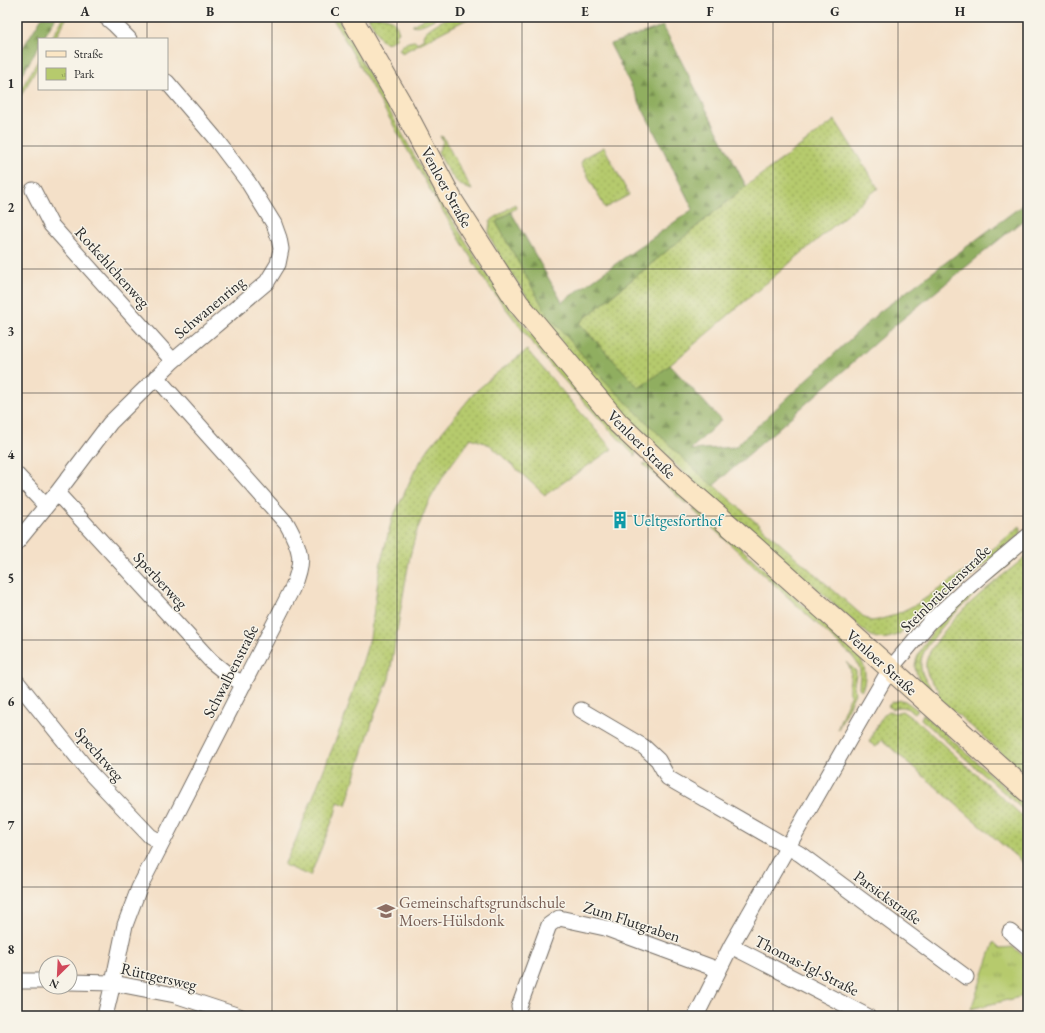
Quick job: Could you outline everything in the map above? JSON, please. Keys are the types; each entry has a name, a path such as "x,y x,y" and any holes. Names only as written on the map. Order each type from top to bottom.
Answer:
{"main road":[{"name":"Venloer Straße","path":"351,17 395,94 453,202 518,303 618,423 685,487 1028,792"}],"street":[{"path":"106,17 128,38"},
{"name":"Schwanenring","path":"17,542 57,493 110,423 173,361 267,282 278,264 281,249 274,224 248,182 214,137 168,83"},
{"name":"Rotkehlchenweg","path":"33,190 51,225 173,361"},
{"name":"Schwalbenstraße","path":"105,1016 125,925 139,888 292,590 299,573 300,557 297,542 287,524 156,377"},
{"path":"17,475 46,506"},
{"name":"Sperberweg","path":"57,493 211,661 231,677 244,684"},
{"name":"Steinbrückenstraße","path":"890,669 930,622 969,586 1028,536"},
{"path":"696,1016 731,946 890,669"},
{"name":"Spechtweg","path":"17,682 91,774 150,836 162,843"},
{"name":"Parsickstraße","path":"581,710 644,747 658,760 668,778 800,854 966,977"},
{"name":"Zum Flutgraben","path":"519,1007 549,925 559,918 605,928 719,970"},
{"path":"1010,932 1028,948"},
{"name":"Thomas-Igl-Straße","path":"731,946 867,1016"},
{"path":"17,981 38,981"},
{"name":"Rüttgersweg","path":"78,982 113,983 176,995 239,1016"}],"green space":[{"path":"42,17 56,17 44,38 38,38 38,48 17,83 17,57"},
{"path":"64,17 67,17 56,38 52,38"},
{"path":"332,17 337,17 433,189 485,272 519,319 636,451 635,456 543,357 485,281 433,195"},
{"path":"368,17 387,17 391,19 397,26 399,32 397,33 396,38 392,41 383,42"},
{"path":"427,17 438,17 422,25 412,25"},
{"path":"449,17 471,17 402,53 399,49 411,41 416,41 417,43 424,39 423,36 427,30"},
{"path":"663,26 746,186 579,323 639,388 670,365 721,420 690,450 735,447 878,313 1028,201 1028,216 894,326 713,486 605,381 547,314 496,222 511,212 562,302 693,209 610,44"},
{"path":"38,61 38,67 17,102 17,96"},
{"path":"835,120 878,188 670,365 639,388 579,323 746,186"},
{"path":"440,136 443,137 472,190 465,188 455,180 448,170 438,152 443,142"},
{"path":"604,147 629,195 605,208 581,163 584,158"},
{"path":"515,204 516,208 496,222 685,460 865,618 871,621 878,620 892,616 917,604 970,568 1020,526 1021,533 961,585 899,634 891,637 876,638 868,634 772,549 713,500 641,432 605,394 543,320 500,257 489,232 490,221"},
{"path":"527,350 612,449 545,495 490,445 471,438 447,470 428,503 416,533 410,556 389,679 376,710 346,805 338,802 335,814 310,876 284,865 295,842 346,714 370,638 380,566 392,519 415,470 429,448 474,393 493,376"},
{"path":"648,463 687,500 686,504 643,464"},
{"path":"697,508 858,655 863,663 865,672 865,681 862,690 859,688 860,671 858,664 851,655 693,510"},
{"path":"1028,544 1028,548 991,580 990,577"},
{"path":"1028,555 1028,776 939,698 939,690 926,671 926,663 931,651 954,619 978,596"},
{"path":"980,586 981,588 954,614 925,650 921,660 921,667 923,675 934,690 932,692 917,675 915,667 919,654 928,638 945,617"},
{"path":"846,662 856,671 853,688 856,691 838,729 851,694 849,692 850,668"},
{"path":"901,700 918,710 914,713 903,707 892,709 888,706 892,702"},
{"path":"889,711 894,713 902,711 919,723 1028,821 1028,867 882,740 876,747 869,742 872,734 884,715"},
{"path":"923,714 1028,808 1028,814 921,719"},
{"path":"994,942 1000,948 1013,947 1028,960 1028,995 971,1009"}],"place":[{"name":"Ueltgesforthof","path":"620,520"},
{"name":"Gemeinschaftsgrundschule Moers-Hülsdonk","path":"386,911"}]}
